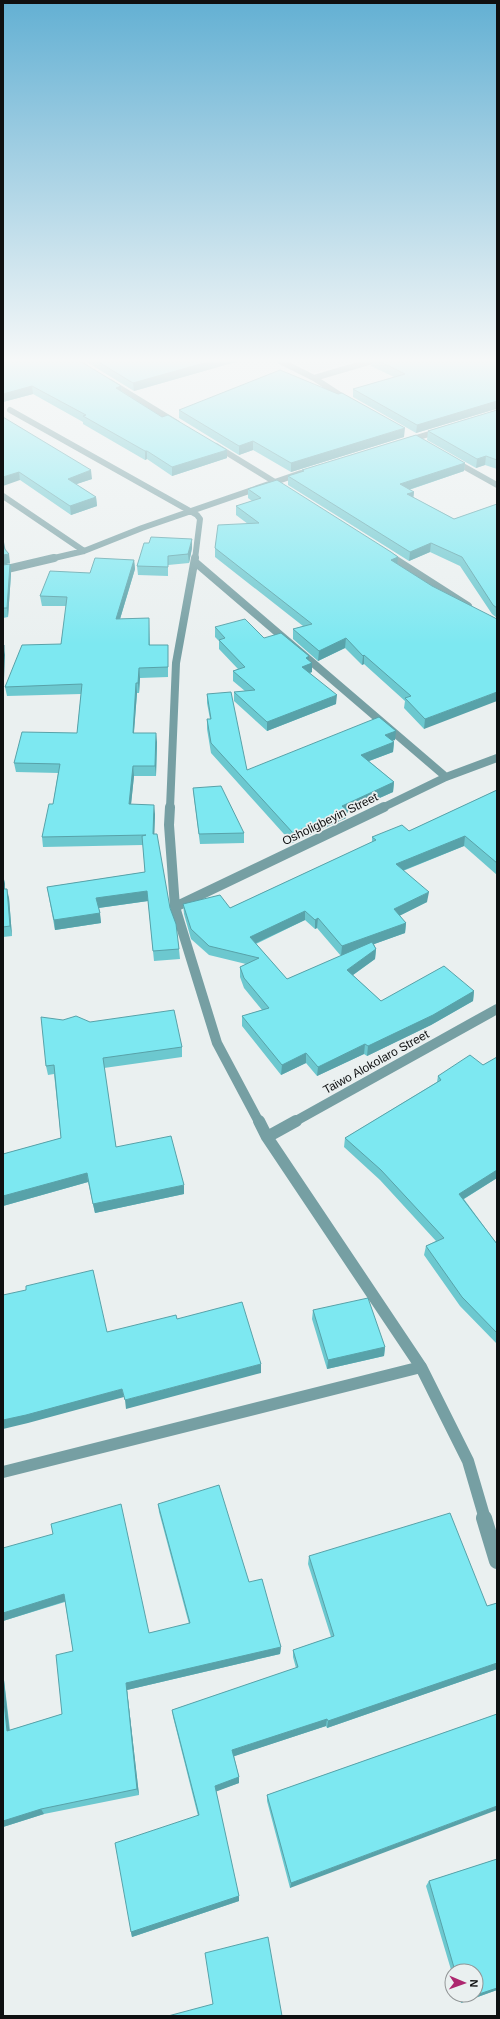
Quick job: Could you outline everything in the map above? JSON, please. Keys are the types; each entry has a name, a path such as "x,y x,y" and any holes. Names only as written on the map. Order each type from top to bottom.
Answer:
{"street":[{"path":"90,455 191,512 200,519 195,562 176,663 168,825 175,907 217,1043 267,1137 420,1367 468,1461 497,1561"},
{"path":"231,455 282,486"},
{"path":"449,458 497,486"},
{"path":"3,570 84,551 142,528 312,470"},
{"path":"3,496 84,551"},
{"path":"382,551 477,611"},
{"path":"195,562 446,777"},
{"name":"Osholigbeyin Street","path":"175,907 446,777 497,758"},
{"name":"Taiwo Alokolaro Street","path":"267,1137 497,1009"},
{"path":"3,1472 420,1367"}],"building":[{"path":"3,455 66,455 91,470 68,479 96,497 70,506 19,472 3,477"},
{"path":"154,455 210,455 172,467"},
{"path":"278,455 316,455 291,463"},
{"path":"350,455 451,455 465,463 400,484 414,492 407,494 454,519 497,504 497,608 493,605 462,557 431,543 410,552 288,476 304,471 302,470"},
{"path":"470,455 497,455 497,460 486,456 477,459"},
{"path":"277,480 391,552 398,557 391,560 432,586 497,619 497,692 425,719 405,698 411,696 364,655 363,656 346,638 319,651 293,629 312,624 215,548 218,525 259,523 236,506 261,498 248,489"},
{"path":"151,537 192,539 188,554 168,556 168,567 137,566 144,543 149,543"},
{"path":"3,547 9,554 3,555"},
{"path":"95,558 134,560 116,619 149,618 149,645 168,645 168,667 139,668 138,683 136,683 133,733 156,733 155,766 133,766 129,804 154,805 153,834 157,834 170,908 176,924 179,949 153,951 147,891 96,898 100,913 54,920 47,887 145,872 142,836 146,835 42,837 49,804 53,804 60,764 14,763 22,732 77,733 82,684 5,687 22,645 61,644 67,597 40,596 50,571 90,573"},
{"path":"10,564 7,608 3,608 3,565"},
{"path":"245,619 264,638 281,633 309,656 306,658 312,663 302,667 337,695 267,722 234,692 255,690 233,671 245,667 219,640 225,638 215,627"},
{"path":"231,692 247,770 379,717 396,731 385,735 394,742 361,755 394,782 342,806 346,809 293,833 211,743 207,719 211,719 207,694"},
{"path":"221,786 244,833 199,834 193,788"},
{"path":"497,790 497,863 465,836 396,864 429,892 394,909 406,923 342,946 318,918 315,920 305,911 250,937 287,979 372,942 376,949 347,970 381,1001 444,966 474,991 433,1015 368,1046 365,1044 318,1067 306,1053 282,1065 242,1016 269,1008 244,978 240,967 259,958 209,946 191,929 183,904 220,895 230,908 376,840 372,837 402,825 409,831"},
{"path":"3,889 7,889 10,926 3,927"},
{"path":"174,1010 182,1047 103,1058 116,1147 171,1136 184,1185 93,1204 87,1173 3,1196 3,1154 61,1138 54,1065 46,1066 41,1017 63,1020 76,1016 90,1022"},
{"path":"470,1055 483,1065 497,1057 497,1170 459,1194 497,1244 497,1333 462,1297 426,1246 444,1238 381,1170 345,1138 441,1080 438,1076"},
{"path":"93,1270 107,1332 176,1315 177,1319 242,1302 261,1364 125,1400 122,1389 3,1420 3,1295 26,1290 26,1286"},
{"path":"368,1298 385,1347 328,1360 313,1310"},
{"path":"219,1485 249,1582 262,1579 281,1647 126,1683 137,1789 41,1809 3,1821 3,1692 7,1731 62,1714 56,1655 73,1651 64,1594 3,1613 3,1548 53,1534 51,1524 121,1504 149,1633 190,1623 158,1504"},
{"path":"450,1513 487,1606 497,1603 497,1663 328,1721 327,1719 232,1750 239,1777 215,1786 239,1896 131,1932 115,1843 199,1815 172,1710 298,1667 293,1650 334,1636 309,1556"},
{"path":"497,1714 497,1806 291,1883 267,1795"},
{"path":"497,1859 497,1988 484,1992 484,1963 453,1963 429,1881"},
{"path":"268,1937 282,2016 168,2016 213,2004 205,1953"}]}
